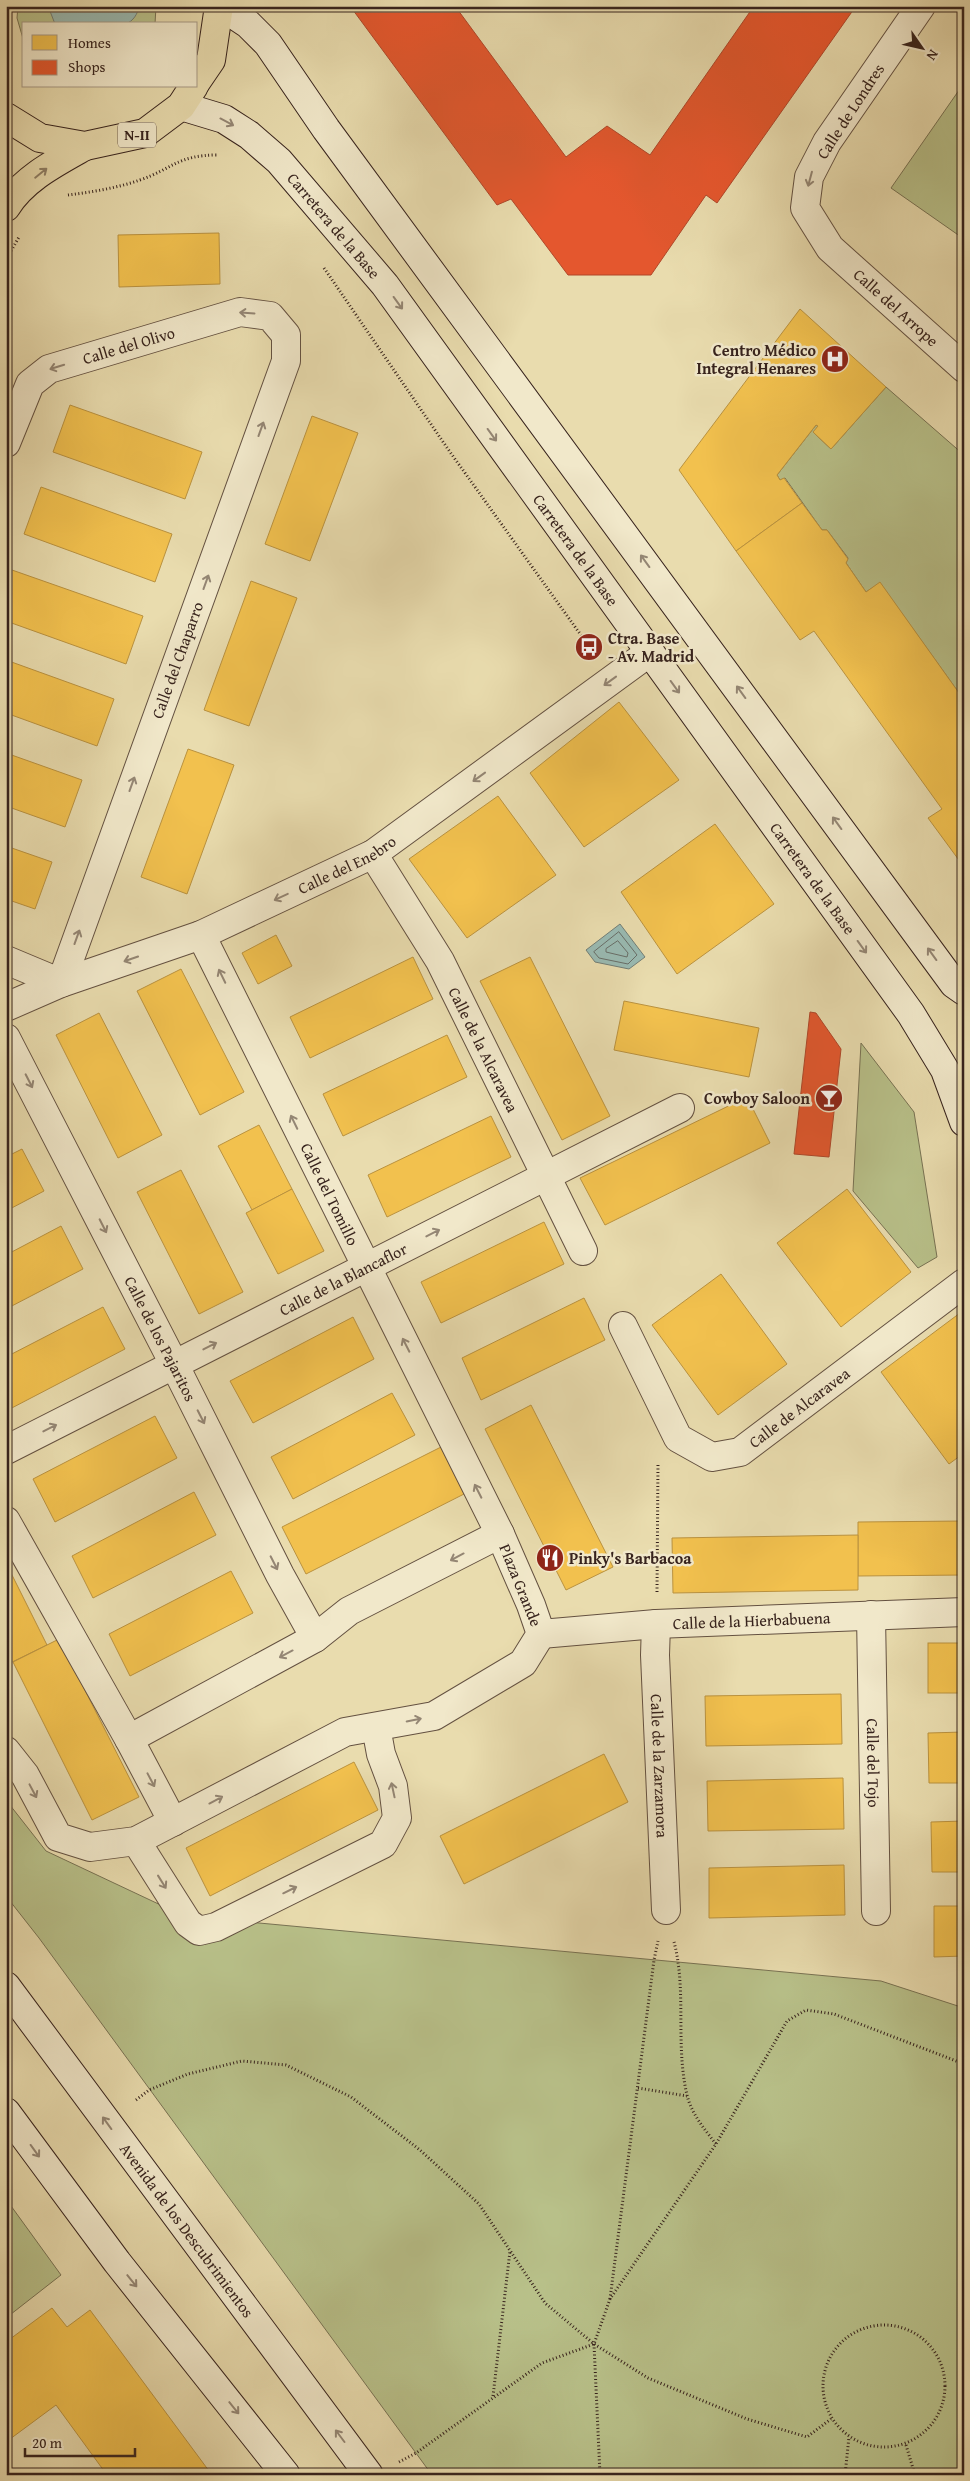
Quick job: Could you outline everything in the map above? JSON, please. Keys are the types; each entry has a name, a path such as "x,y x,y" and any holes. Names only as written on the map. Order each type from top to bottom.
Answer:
{"main road":[{"path":"198,79 210,60 220,6"},
{"name":"N-II","path":"6,207 44,169 85,146 145,133 188,96"},
{"name":"N-II","path":"6,116 40,138 85,146"}],"street":[{"path":"220,6 248,24 268,44 326,129 456,303 954,984 964,991"},
{"name":"Calle de Londres","path":"830,248 805,208 809,177 827,142 921,6"},
{"name":"Carretera de la Base","path":"188,96 249,135 279,161 385,285 911,1014 945,1070 964,1122"},
{"name":"Calle del Arrope","path":"830,248 964,368"},
{"name":"Calle del Olivo","path":"6,443 30,384 49,370 240,312 270,316 286,336"},
{"name":"Calle del Chaparro","path":"61,983 286,361 286,336"},
{"name":"Calle del Enebro","path":"6,1007 61,983 201,935 373,854 650,652"},
{"name":"Calle de la Alcaravea","path":"373,854 440,961 583,1251"},
{"name":"Calle del Tomillo","path":"201,935 500,1534"},
{"path":"6,960 61,983"},
{"name":"Calle de los Pajaritos","path":"6,1038 280,1575 315,1638"},
{"name":"Calle de la Blancaflor","path":"6,1450 680,1108"},
{"name":"Calle de Alcaravea","path":"678,1438 712,1456 740,1452 964,1283"},
{"path":"623,1326 678,1438"},
{"path":"6,1521 129,1738 173,1822"},
{"name":"Plaza Grande","path":"6,1751 25,1776 58,1837 90,1847 136,1841 344,1732 434,1716 523,1663 541,1634 531,1604 500,1534 349,1611 315,1638 129,1738"},
{"name":"Calle de la Hierbabuena","path":"541,1634 656,1624 964,1612"},
{"name":"Calle del Tojo","path":"871,1615 876,1911"},
{"name":"Calle de la Zarzamora","path":"656,1624 655,1655 666,1910"},
{"path":"136,1841 188,1923 199,1931 216,1927 383,1844 397,1818 393,1786 381,1754 376,1727"},
{"name":"Avenida de los Descubrimientos","path":"6,1986 369,2475"},
{"path":"6,2112 116,2262 286,2475"}],"path":[{"path":"65,196 98,191 141,180 178,161 196,155 218,155 225,160"},
{"path":"6,260 20,236"},
{"path":"320,262 450,452 598,658"},
{"path":"656,1624 658,1460 678,1438"},
{"path":"600,2475 594,2344 610,2299 654,1960 666,1910"},
{"path":"666,1910 679,1962 681,2052 687,2096 699,2122 716,2144"},
{"path":"610,2299 716,2144 787,2021 806,2010 834,2014 964,2064"},
{"path":"136,2100 149,2090 188,2074 242,2061 286,2065 351,2097 420,2150 479,2204 545,2303 594,2344 648,2378 747,2419 808,2437 831,2418"},
{"path":"638,2088 687,2096"},
{"path":"492,2396 510,2250"},
{"path":"880,2324 908,2329 934,2348 946,2376 943,2406 929,2428 906,2445 875,2448 849,2437 831,2418 822,2389 829,2358 850,2334 880,2324"},
{"path":"402,2460 416,2453 492,2396 542,2363 594,2344"},
{"path":"845,2475 849,2437"},
{"path":"906,2445 915,2475"}],"green space":[{"path":"18,6 156,6 155,22 22,22 22,35 17,18"},
{"path":"964,83 964,239 891,188"},
{"path":"886,387 964,455 964,700 880,583 866,592 846,563 848,558 827,530 822,530 785,478 780,480 777,475 816,425 818,426 814,433 831,449"},
{"path":"861,1043 914,1112 937,1257 918,1268 853,1191"},
{"path":"6,1800 46,1851 184,1916 881,1981 964,2008 964,2475 432,2475 39,1938 6,1896"},
{"path":"6,2199 61,2275 6,2318"}],"water":[{"path":"48,6 139,6 135,17 129,22 54,22"},
{"path":"620,924 645,957 629,969 595,962 586,950"}],"building: Homes":[{"path":"219,233 220,284 119,287 118,235"},
{"path":"800,309 886,387 831,449 813,432 818,426 816,425 777,475 780,480 784,478 802,503 736,551 679,470"},
{"path":"70,405 202,452 185,499 53,452"},
{"path":"312,416 358,433 310,561 265,544"},
{"path":"41,487 172,534 155,582 24,534"},
{"path":"802,503 822,530 827,530 848,559 846,563 866,592 880,582 964,700 964,867 928,818 942,809 814,631 800,640 736,551"},
{"path":"12,570 143,616 126,664 6,621 6,584"},
{"path":"251,581 297,598 249,726 204,710"},
{"path":"6,660 114,699 97,746 6,713"},
{"path":"619,702 679,780 584,847 530,773"},
{"path":"188,749 234,765 187,894 141,877"},
{"path":"6,753 82,780 65,827 6,806"},
{"path":"498,796 556,875 467,938 409,859"},
{"path":"715,824 774,904 677,974 621,892"},
{"path":"6,846 52,862 35,909 6,899"},
{"path":"276,935 292,966 258,984 242,953"},
{"path":"413,957 433,999 310,1058 290,1017"},
{"path":"530,957 610,1116 562,1140 480,981"},
{"path":"181,969 244,1092 200,1115 137,991"},
{"path":"624,1001 759,1028 749,1077 614,1050"},
{"path":"99,1013 162,1135 118,1158 56,1035"},
{"path":"447,1035 467,1077 343,1136 323,1094"},
{"path":"747,1097 770,1143 605,1225 580,1178"},
{"path":"491,1116 511,1157 387,1217 368,1175"},
{"path":"259,1125 292,1189 252,1210 218,1146"},
{"path":"22,1149 44,1191 6,1211 6,1157"},
{"path":"181,1170 243,1292 199,1314 137,1192"},
{"path":"292,1189 324,1251 278,1274 246,1213"},
{"path":"847,1189 911,1272 841,1327 777,1243"},
{"path":"544,1222 564,1264 441,1323 421,1282"},
{"path":"61,1226 83,1269 6,1309 6,1255"},
{"path":"721,1274 787,1364 718,1415 652,1325"},
{"path":"584,1298 605,1340 481,1400 462,1358"},
{"path":"103,1307 125,1349 6,1411 6,1357"},
{"path":"964,1310 964,1453 949,1464 881,1372"},
{"path":"353,1317 374,1359 253,1423 230,1381"},
{"path":"392,1393 415,1435 293,1499 271,1457"},
{"path":"531,1405 613,1567 566,1590 485,1429"},
{"path":"155,1416 177,1458 55,1522 33,1479"},
{"path":"445,1445 468,1492 306,1574 282,1527"},
{"path":"194,1492 216,1535 93,1598 72,1556"},
{"path":"964,1521 964,1575 858,1576 858,1522"},
{"path":"858,1535 858,1590 673,1593 672,1538"},
{"path":"6,1563 47,1645 6,1665"},
{"path":"231,1571 253,1613 130,1676 109,1634"},
{"path":"59,1639 139,1797 92,1820 13,1662"},
{"path":"928,1643 964,1643 964,1693 928,1693"},
{"path":"841,1694 842,1744 706,1746 705,1696"},
{"path":"964,1732 964,1783 929,1783 928,1733"},
{"path":"604,1754 628,1802 464,1884 440,1836"},
{"path":"354,1762 378,1810 210,1896 186,1848"},
{"path":"843,1778 844,1829 708,1831 707,1781"},
{"path":"964,1821 964,1872 932,1872 931,1822"},
{"path":"844,1865 845,1915 709,1918 709,1868"},
{"path":"934,1906 964,1906 964,1956 934,1957"},
{"path":"52,2308 67,2327 90,2310 212,2475 107,2475 56,2405 6,2442 6,2342"}],"building: Shops":[{"path":"350,6 455,6 566,157 607,126 650,155 754,6 856,6 717,203 706,195 651,275 568,275 511,199 497,205"},
{"path":"810,1012 816,1013 841,1049 829,1157 794,1154"}],"place":[{"name":"Centro Médico Integral Henares","path":"835,359"},
{"name":"Ctra. Base - Av. Madrid","path":"589,647"},
{"name":"Cowboy Saloon","path":"829,1098"},
{"name":"Pinky's Barbacoa","path":"550,1558"}]}
